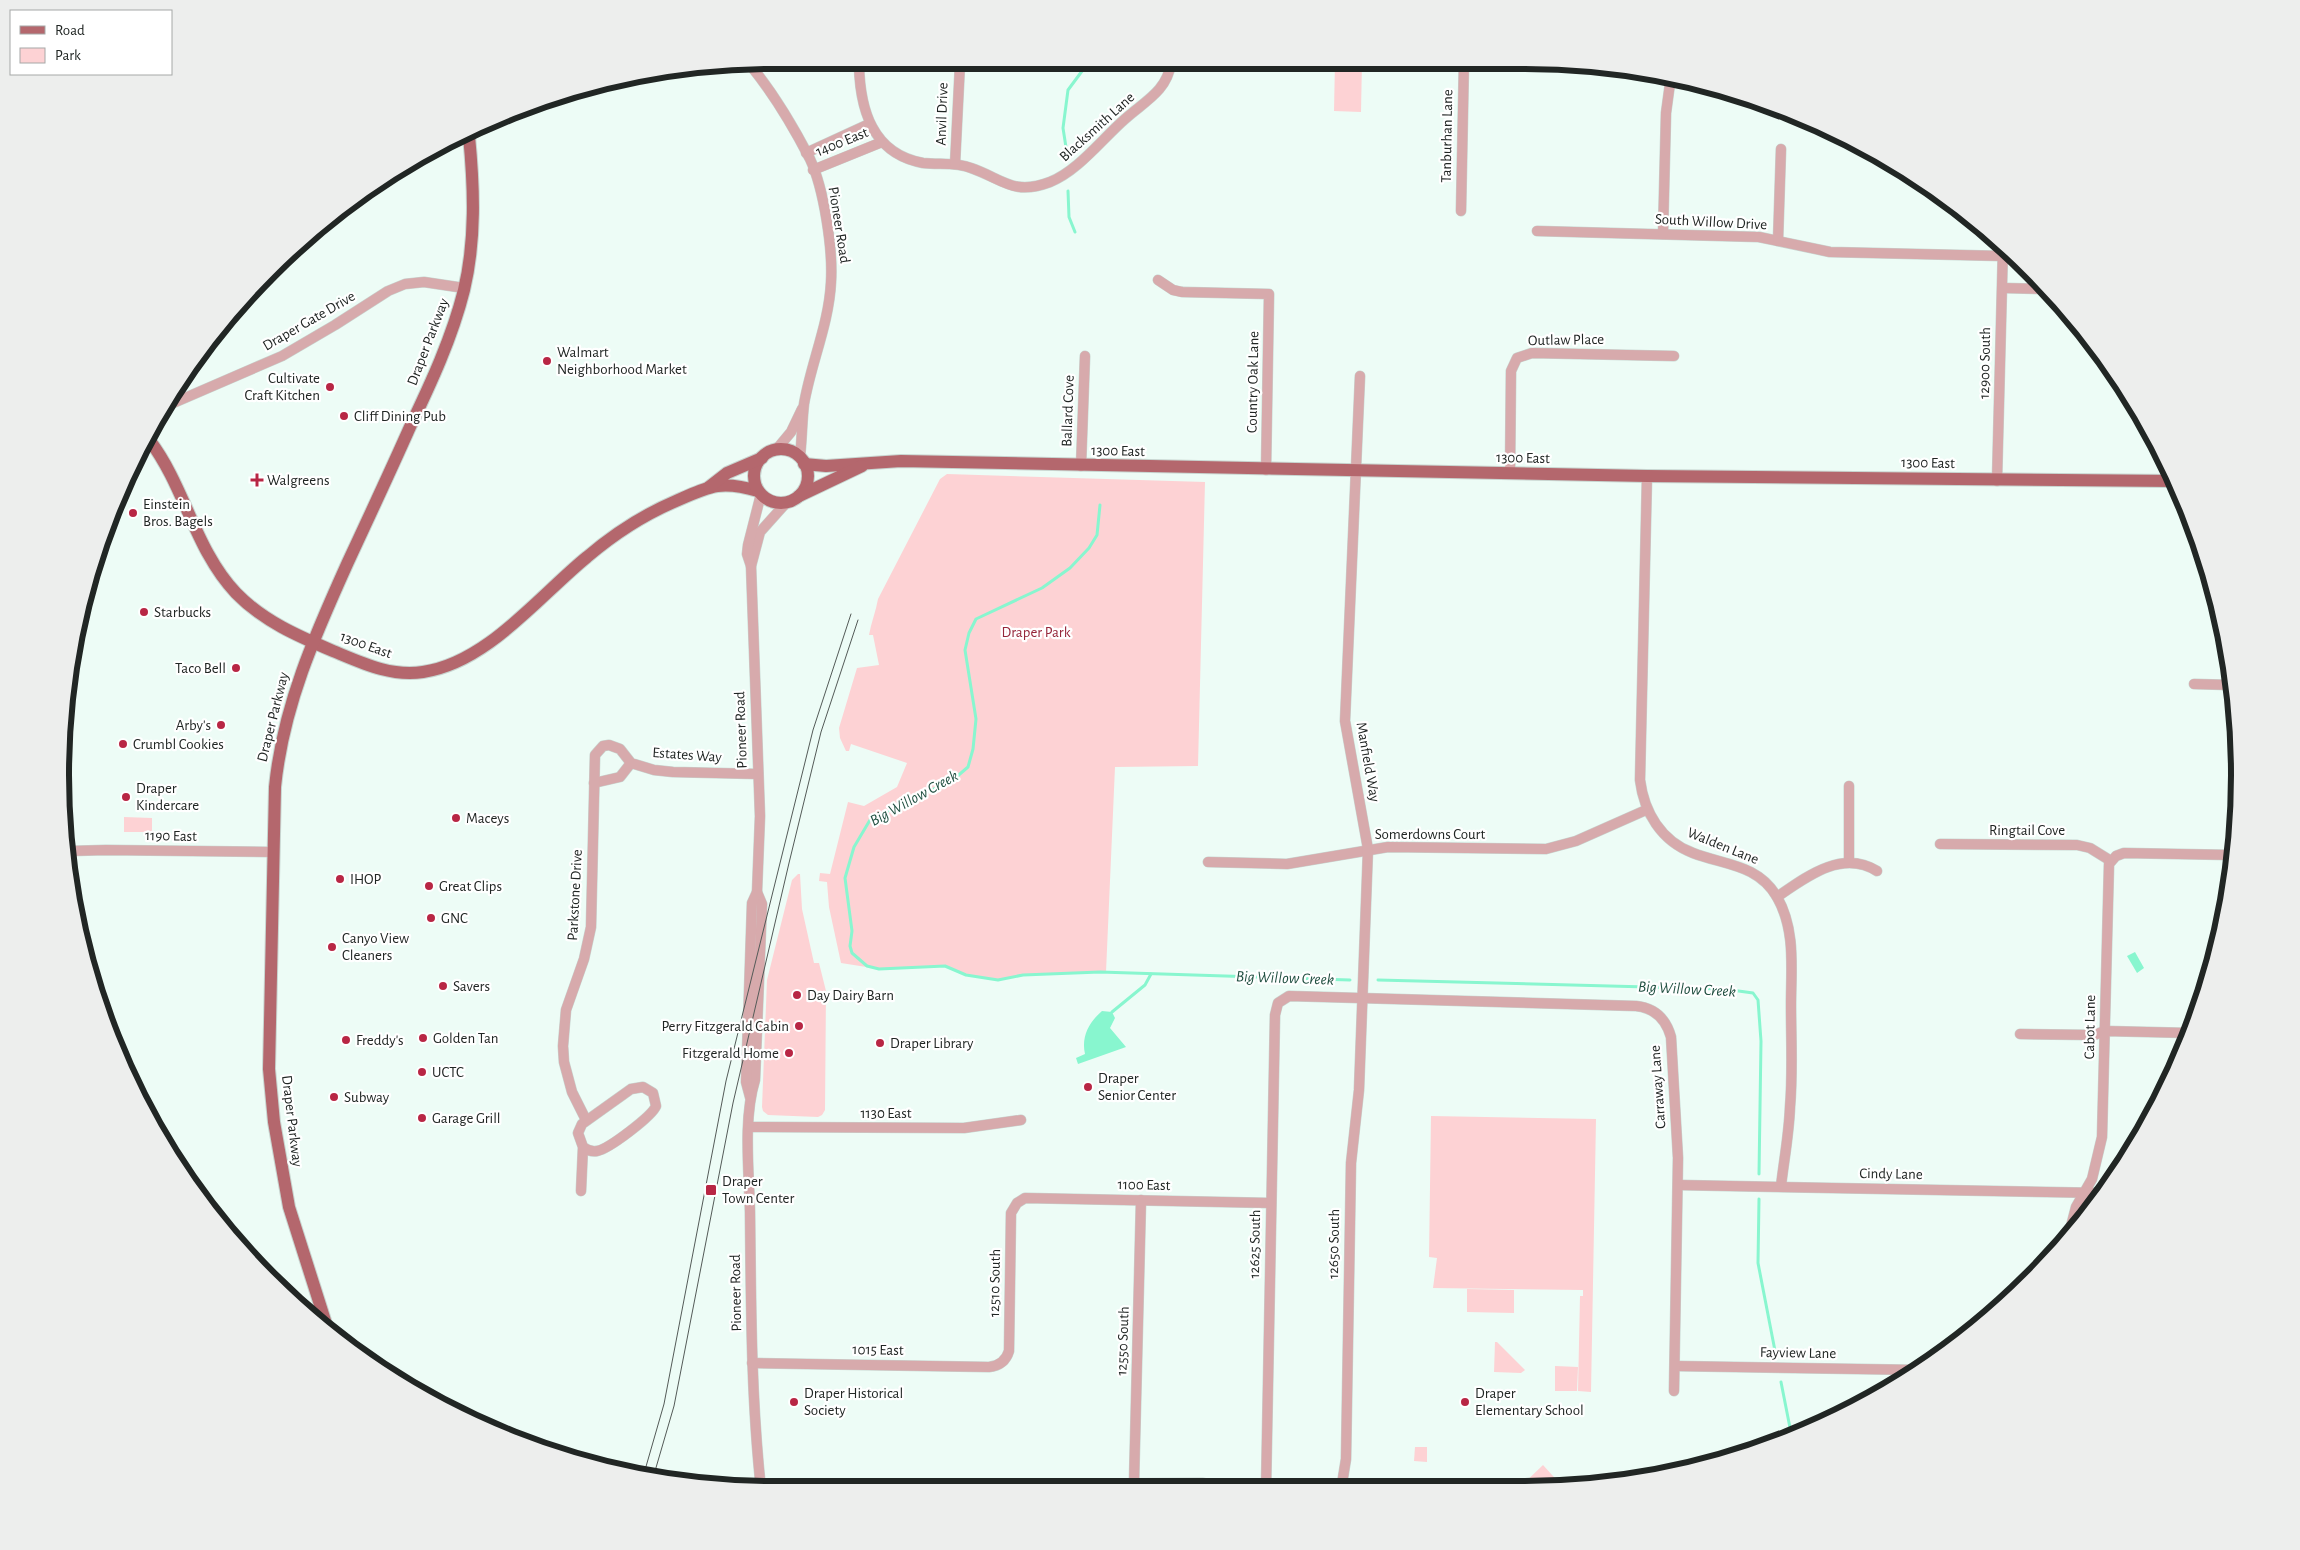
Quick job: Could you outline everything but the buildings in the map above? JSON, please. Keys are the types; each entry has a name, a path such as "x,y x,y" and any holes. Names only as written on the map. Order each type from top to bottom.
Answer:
{"main road":[{"name":"Draper Parkway","path":"324,1318 289,1208 274,1122 269,1069 273,852 278,754 293,694 312,642 435,374 457,317 469,261 473,204 469,139"},
{"name":"1300 East","path":"152,444 166,465 213,562 227,583 262,616 284,629 364,664 393,672 422,672 454,663 473,655 612,537 657,509 709,487 729,484 759,492"},
{"path":"776,450 792,452 802,460 808,475 806,486 800,496 786,503 768,500 759,492 754,480 756,468 762,458 776,450"},
{"name":"1300 East","path":"709,487 727,472 762,458"},
{"name":"1300 East","path":"802,460 826,466 871,462 1510,474 2166,481"},
{"name":"1300 East","path":"800,496 871,462"}],"street":[{"name":"Pioneer Road","path":"754,69 766,84 806,153 821,191 828,234 832,281 825,325 804,404 791,432 776,450"},
{"path":"859,69 862,102 869,124 882,142"},
{"name":"Anvil Drive","path":"955,164 960,69"},
{"name":"Blacksmith Lane","path":"882,142 896,153 913,160 955,164 972,168 997,181 1018,187 1038,186 1061,177 1073,169 1106,135 1155,95 1168,78 1170,69"},
{"name":"Tanburhan Lane","path":"1461,211 1464,69"},
{"path":"1663,234 1666,113 1670,84"},
{"name":"1400 East","path":"806,153 869,124"},
{"name":"1400 East","path":"813,170 882,142"},
{"path":"1778,241 1782,149"},
{"name":"South Willow Drive","path":"1536,231 1736,236 1778,241 1797,247 1830,252 1998,251"},
{"name":"12900 South","path":"1997,480 2003,256"},
{"name":"Country Oak Lane","path":"1158,280 1173,290 1182,292 1270,294 1266,470"},
{"name":"Draper Gate Drive","path":"176,402 282,356 335,326 388,291 405,284 424,282 464,288"},
{"path":"2002,288 2036,289"},
{"name":"Outlaw Place","path":"1510,474 1511,371 1517,358 1532,353 1674,356"},
{"name":"Ballard Cove","path":"1081,466 1085,356"},
{"name":"Manfield Way","path":"1360,376 1345,721 1368,849 1364,998"},
{"name":"Pioneer Road","path":"802,460 804,404"},
{"name":"Walden Lane","path":"1647,476 1640,780 1646,810 1662,831 1691,853 1748,870 1767,884 1777,897 1788,924 1791,951 1791,1104 1781,1186"},
{"name":"Pioneer Road","path":"759,492 747,554 751,566 760,825 757,892 762,904 755,1080 750,1097 752,1363 760,1481"},
{"name":"Pioneer Road","path":"751,566 764,527 786,503"},
{"path":"2194,684 2225,685"},
{"name":"Estates Way","path":"594,783 595,755 603,746 609,745 620,749 631,763 673,772 758,774"},
{"path":"594,783 620,777 631,763"},
{"name":"Parkstone Drive","path":"586,1120 572,1092 564,1062 563,1046 566,1010 584,959 591,927 594,783"},
{"path":"1849,786 1849,862"},
{"name":"Somerdowns Court","path":"1208,862 1287,864 1388,847 1546,849 1576,841 1646,810"},
{"name":"Ringtail Cove","path":"1940,844 2077,845 2090,848 2111,861"},
{"name":"1190 East","path":"73,851 273,852"},
{"path":"2111,861 2124,853 2226,855"},
{"name":"Cabot Lane","path":"2072,1221 2076,1207 2092,1180 2102,1137 2108,871 2111,861"},
{"path":"1777,897 1820,870 1832,865 1849,862 1863,864 1877,871"},
{"name":"Carraway Lane","path":"1281,1000 1294,995 1636,1006 1654,1011 1667,1025 1671,1038 1678,1185 1674,1392"},
{"name":"12650 South","path":"1342,1481 1346,1459 1351,1163 1359,1100 1364,998"},
{"name":"12625 South","path":"1266,1481 1275,1015 1276,1007 1281,1000"},
{"path":"2020,1034 2094,1035 2105,1031 2182,1033"},
{"path":"581,1191 582,1147 578,1133 582,1124 637,1086 648,1089 656,1100 656,1106 650,1117 603,1149 591,1151 582,1147"},
{"name":"1130 East","path":"750,1127 964,1128 1021,1120"},
{"name":"Cindy Lane","path":"1678,1185 2094,1192"},
{"name":"1100 East","path":"1017,1203 1030,1198 1271,1203"},
{"name":"12550 South","path":"1134,1481 1141,1200"},
{"name":"12510 South","path":"1002,1362 1009,1351 1011,1217 1017,1203"},
{"name":"1015 East","path":"752,1363 989,1367 1002,1362"},
{"name":"Fayview Lane","path":"1675,1366 1905,1370"}],"green space":[{"path":"1335,69 1362,69 1361,112 1334,111"},
{"name":"Draper Park","path":"947,474 1205,482 1198,766 1115,767 1106,972 1023,975 998,980 966,975 945,966 879,969 841,963 829,907 827,882 819,881 820,873 830,874 848,802 864,806 897,787 907,763 851,744 849,751 846,751 840,738 839,728 857,668 879,665 873,635 869,635 878,599 940,479"},
{"path":"124,817 152,818 152,832 124,832"},
{"path":"800,874 802,909 814,963 819,963 826,991 825,1110 818,1117 768,1115 763,1111 762,1107 767,980 792,880"},
{"path":"1431,1116 1596,1119 1591,1392 1578,1391 1580,1296 1583,1296 1583,1290 1433,1288 1437,1258 1429,1257"},
{"path":"1467,1289 1514,1290 1514,1313 1467,1312"},
{"path":"1495,1342 1525,1370 1521,1373 1494,1372"},
{"path":"1555,1366 1578,1367 1577,1391 1555,1391"},
{"path":"1415,1447 1427,1447 1427,1462 1414,1461"},
{"path":"1543,1465 1557,1480 1526,1481"}],"shaded area":[{"path":"2135,952 2144,968 2137,973 2127,956"},
{"path":"1102,1011 1112,1012 1115,1018 1110,1028 1126,1047 1078,1064 1076,1058 1085,1054 1084,1042 1087,1030"}],"waterway":[{"name":"Big Willow Creek","path":"1068,160 1063,128 1068,90 1084,69"},
{"name":"Big Willow Creek","path":"1068,191 1069,217 1075,232"},
{"name":"Big Willow Creek","path":"1100,505 1097,535 1089,548 1070,568 1042,588 976,619 969,633 965,650 976,719 973,749 968,767 954,779 870,820 854,847 845,878 852,931 850,946 852,953 867,966 879,969 945,966 966,975 998,980 1023,975 1100,972 1350,980"},
{"path":"1112,1012 1145,985 1151,974"},
{"name":"Big Willow Creek","path":"1378,980 1724,989 1753,993 1758,1000 1761,1041 1759,1174"},
{"name":"Big Willow Creek","path":"1759,1199 1758,1263 1776,1356"},
{"name":"Big Willow Creek","path":"1781,1382 1790,1429"}],"tram line":[{"path":"645,1469 664,1404 726,1081 813,730 851,614"},
{"path":"655,1471 674,1406 733,1103 789,863 821,732 858,620"}],"place":[{"name":"Walmart Neighborhood Market","path":"547,361"},
{"name":"Cultivate Craft Kitchen","path":"330,387"},
{"name":"Cliff Dining Pub","path":"344,416"},
{"name":"Walgreens","path":"257,480"},
{"name":"Einstein Bros. Bagels","path":"133,513"},
{"name":"Starbucks","path":"144,612"},
{"name":"Taco Bell","path":"236,668"},
{"name":"Arby's","path":"221,725"},
{"name":"Crumbl Cookies","path":"123,744"},
{"name":"Draper Kindercare","path":"126,797"},
{"name":"Maceys","path":"456,818"},
{"name":"IHOP","path":"340,879"},
{"name":"Great Clips","path":"429,886"},
{"name":"GNC","path":"431,918"},
{"name":"Canyo View Cleaners","path":"332,947"},
{"name":"Savers","path":"443,986"},
{"name":"Day Dairy Barn","path":"797,995"},
{"name":"Perry Fitzgerald Cabin","path":"799,1026"},
{"name":"Golden Tan","path":"423,1038"},
{"name":"Freddy's","path":"346,1040"},
{"name":"Draper Library","path":"880,1043"},
{"name":"Fitzgerald Home","path":"789,1053"},
{"name":"UCTC","path":"422,1072"},
{"name":"Draper Senior Center","path":"1088,1087"},
{"name":"Subway","path":"334,1097"},
{"name":"Garage Grill","path":"422,1118"},
{"name":"Draper Town Center","path":"711,1190"},
{"name":"Draper Historical Society","path":"794,1402"},
{"name":"Draper Elementary School","path":"1465,1402"}]}
